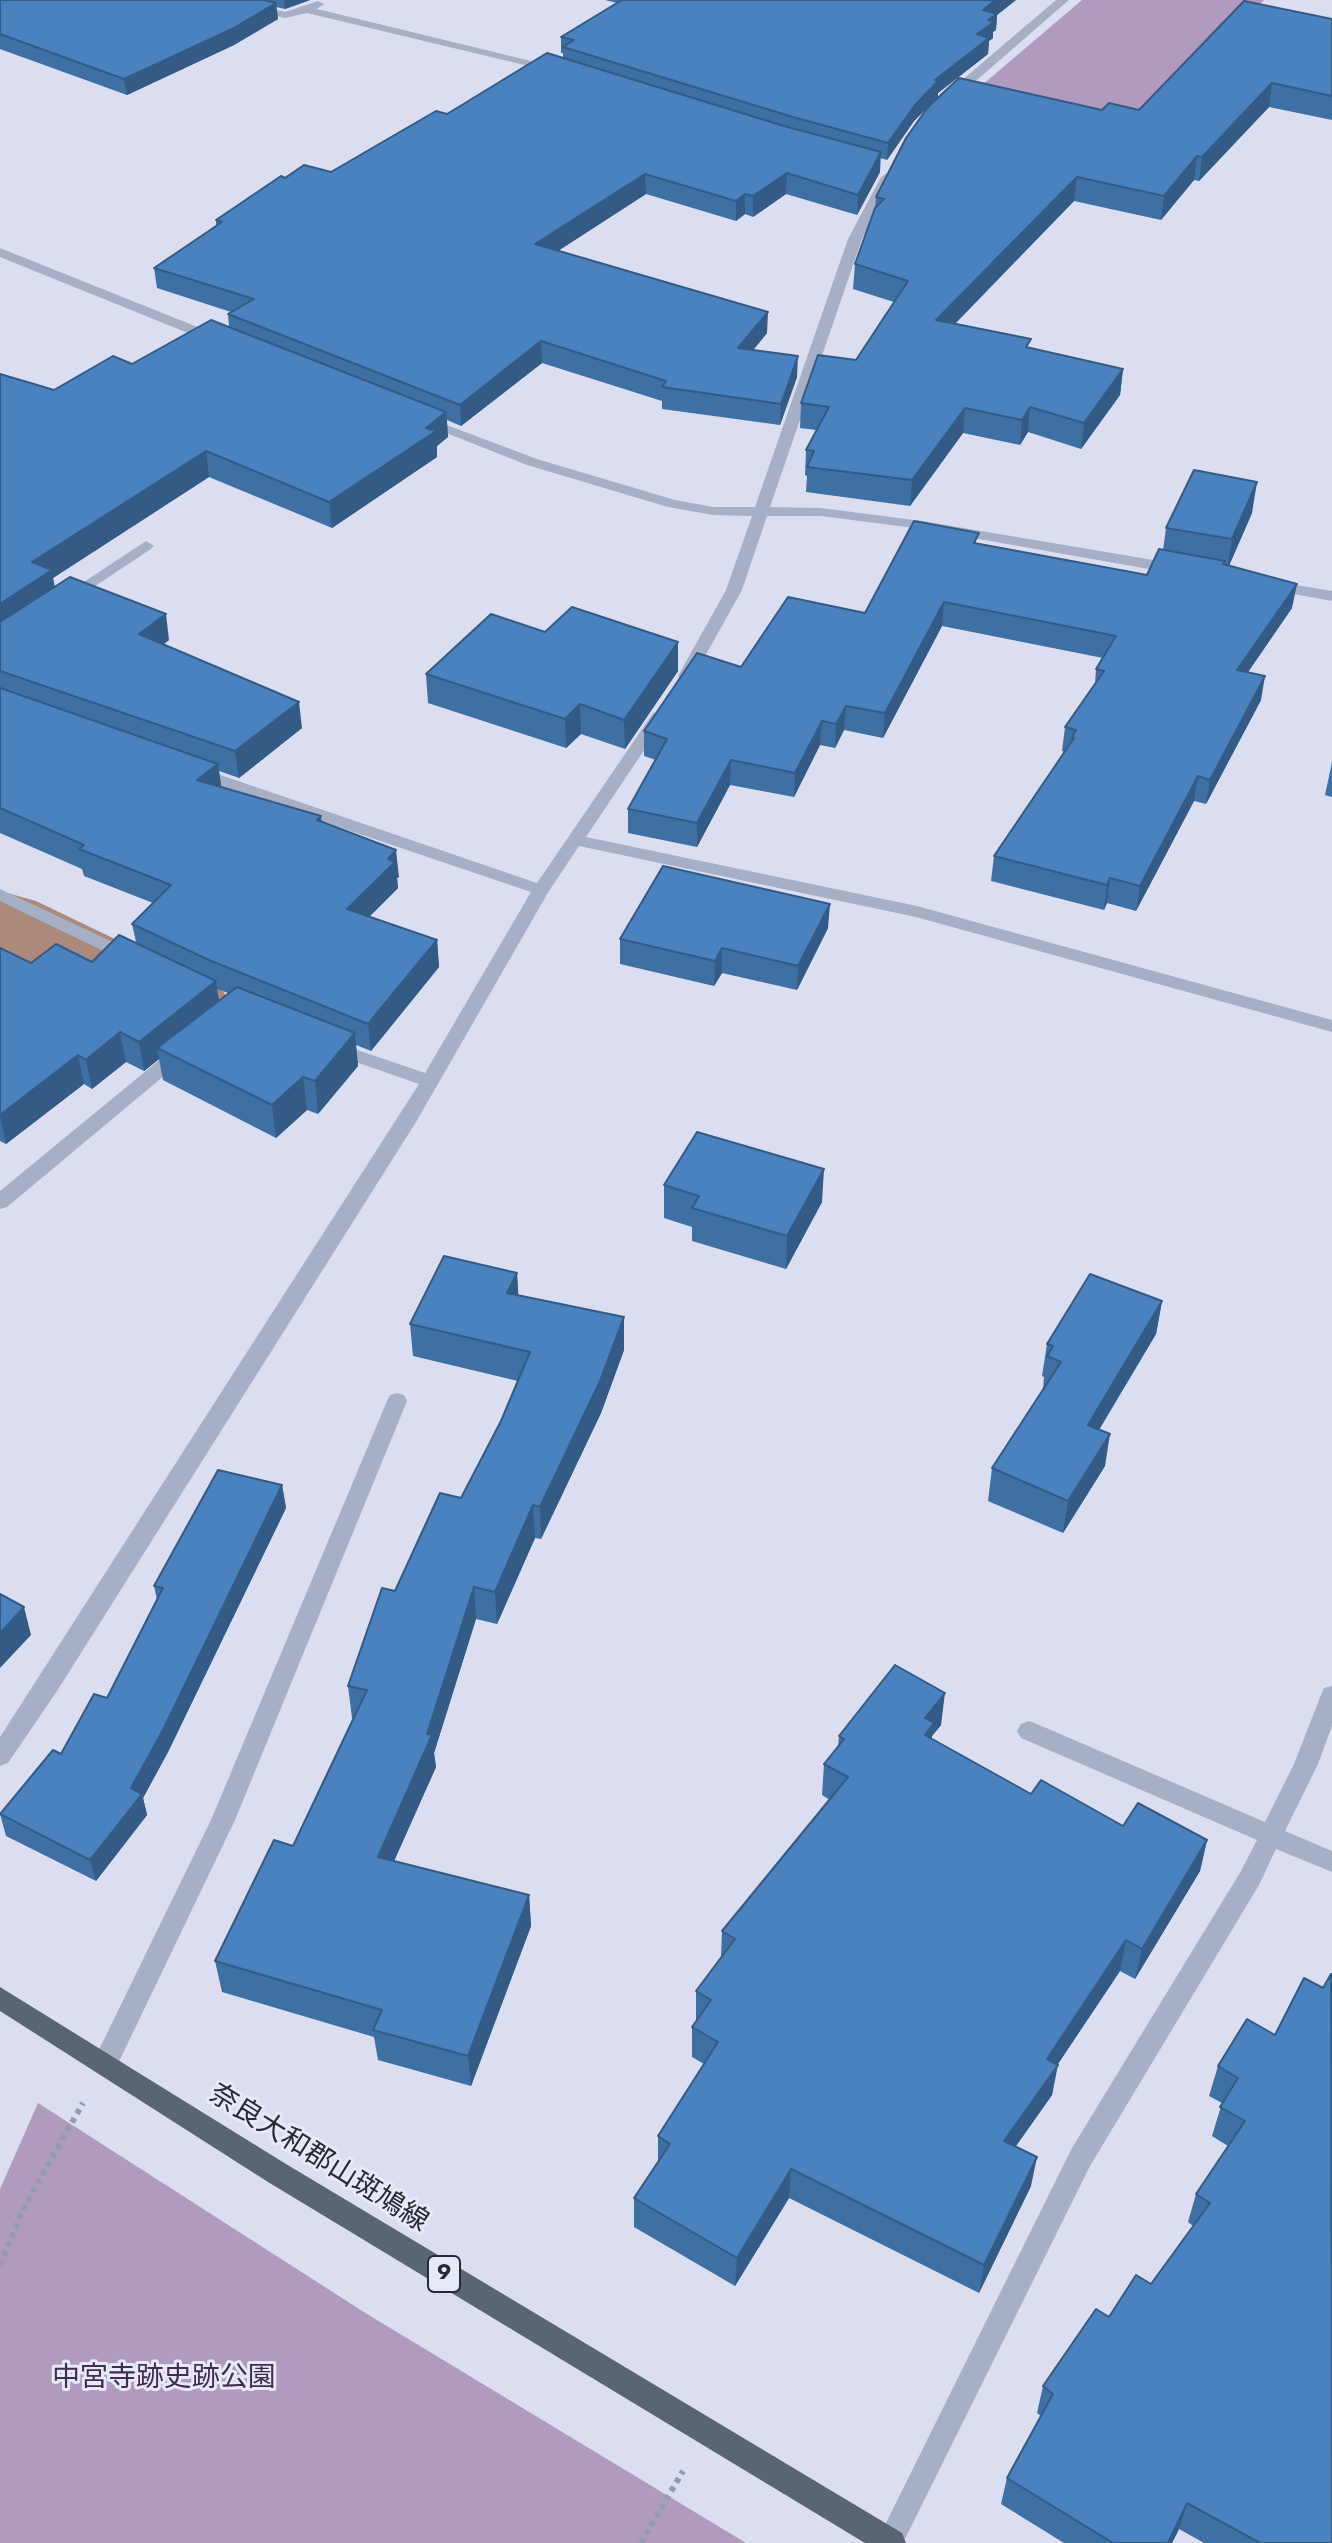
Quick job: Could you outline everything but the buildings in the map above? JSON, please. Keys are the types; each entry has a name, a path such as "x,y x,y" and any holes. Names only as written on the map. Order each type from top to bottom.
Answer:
{"main road":[{"name":"奈良大和郡山斑鳩線","path":"0,1998 277,2173 891,2542"}],"street":[{"path":"221,0 274,14 296,14 325,0"},
{"path":"936,110 1063,0"},
{"path":"307,10 572,73"},
{"path":"0,1756 49,1684 430,1081 541,890 672,698 734,590 855,239 888,164"},
{"path":"0,252 225,343"},
{"path":"414,418 532,462 673,504 713,511 821,512 922,525 1200,573"},
{"path":"53,608 146,546"},
{"path":"1262,584 1332,596"},
{"path":"179,767 541,890"},
{"path":"576,840 917,912 1332,1026"},
{"path":"0,894 151,967"},
{"path":"0,1202 194,1042"},
{"path":"323,1043 430,1081"},
{"path":"105,2064 223,1820 397,1401"},
{"path":"891,2542 1081,2157 1250,1878 1306,1764 1332,1695"},
{"path":"1029,1731 1332,1862"}],"path":[{"path":"0,2265 23,2209 105,2064"},
{"path":"641,2543 706,2432"}],"green space":[{"path":"1082,0 1264,0 1238,31 1128,130 975,91"},
{"name":"中宮寺跡史跡公園","path":"38,2103 367,2314 746,2543 0,2543 0,2189"}],"waterway":[{"path":"0,924 186,1016"}]}
